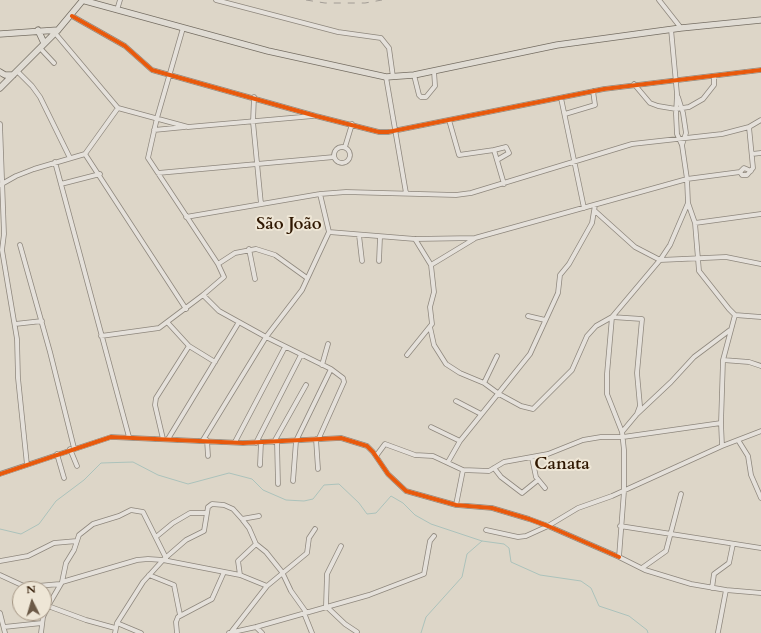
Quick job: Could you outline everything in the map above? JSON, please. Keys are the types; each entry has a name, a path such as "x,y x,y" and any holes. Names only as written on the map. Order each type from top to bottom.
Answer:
{"main road":[{"path":"0,88 72,16 82,0 276,53 386,77 414,75 558,45 671,29 761,20"},
{"path":"733,23 761,16"},
{"path":"0,34 38,30 56,31"},
{"path":"38,30 42,46"},
{"path":"0,72 5,75 15,73"}],"street":[{"path":"117,10 120,0"},
{"path":"216,0 338,32 381,38 389,48 393,77"},
{"path":"659,0 681,28"},
{"path":"72,16 125,46 150,68 169,75 379,132 395,131 634,84 761,70"},
{"path":"101,336 147,331 159,328 168,323 222,280 223,274 218,264 148,158 157,118 183,28"},
{"path":"671,29 677,94 676,109 678,138 682,145 687,179 688,203 695,223 699,271 729,310 735,315 761,317"},
{"path":"56,31 118,108 188,127"},
{"path":"42,46 54,63"},
{"path":"414,75 419,95 421,97 426,97 435,86 434,71"},
{"path":"15,73 32,86 40,97 70,158"},
{"path":"634,84 650,103 676,109 696,104 703,99 714,85 714,76"},
{"path":"386,77 406,194"},
{"path":"565,114 595,105 593,91"},
{"path":"677,94 682,108 685,138 682,145"},
{"path":"254,97 253,122 261,204"},
{"path":"561,98 584,208"},
{"path":"1,185 16,176 55,162 85,154 118,108"},
{"path":"154,130 316,116"},
{"path":"449,120 460,155 506,147 509,152 497,160"},
{"path":"186,217 320,194 346,192 456,195 471,193 632,144 722,134 749,127 761,120"},
{"path":"0,124 1,185 4,234 2,250 15,324 28,464"},
{"path":"345,147 352,124"},
{"path":"329,232 415,239 475,238 687,179 740,172 742,175 747,175 753,168 749,127"},
{"path":"334,157 335,150 345,147"},
{"path":"158,173 334,157 340,163 349,160 350,153 345,147"},
{"path":"494,150 504,184"},
{"path":"752,154 761,153"},
{"path":"85,154 100,174 186,309"},
{"path":"55,162 129,437"},
{"path":"61,184 100,174"},
{"path":"208,456 205,440 266,337 298,295 329,232 320,194"},
{"path":"430,327 434,345 446,364 460,373 484,383 499,394 530,409 536,407 572,370 591,331 600,323 612,317 660,260 670,245 688,203"},
{"path":"448,462 460,441 530,354 558,293 560,275 569,264 579,244 589,229 595,211 595,205"},
{"path":"595,211 635,247 660,260 726,257 761,264"},
{"path":"695,223 761,214"},
{"path":"359,235 362,261"},
{"path":"379,261 380,237"},
{"path":"431,265 475,238"},
{"path":"407,354 432,324 430,307 434,292 431,265 415,239"},
{"path":"20,245 42,322 77,466"},
{"path":"218,264 235,253 249,249 265,250 275,255 307,278"},
{"path":"249,249 255,279"},
{"path":"203,295 219,311 285,347 331,369 341,376 344,382 317,439 318,469"},
{"path":"722,446 721,423 723,360 735,315"},
{"path":"528,316 545,320"},
{"path":"612,317 642,319 637,373 640,406 637,414"},
{"path":"612,317 607,374 607,394 623,435 624,491 620,526 619,557"},
{"path":"15,324 42,322"},
{"path":"165,439 239,322"},
{"path":"168,323 189,346 215,362"},
{"path":"623,435 637,414 694,358 730,330"},
{"path":"322,365 328,344"},
{"path":"165,439 155,405 156,398 189,346"},
{"path":"235,442 285,347"},
{"path":"256,443 301,355"},
{"path":"484,383 497,356"},
{"path":"723,360 749,362 761,366"},
{"path":"293,481 296,441 331,369"},
{"path":"278,484 276,442 306,385"},
{"path":"456,401 481,414"},
{"path":"376,456 386,444 409,453 433,456 463,470 482,472 494,468 504,462 532,458 583,440 721,423"},
{"path":"431,426 460,441"},
{"path":"486,530 522,537 548,526 578,508 624,491 722,446 761,432"},
{"path":"0,474 111,437 256,443 341,438 367,446 388,474 406,491 456,505 496,509 548,526 642,568 691,584 726,590 761,593"},
{"path":"738,440 748,456 750,475 761,498"},
{"path":"260,465 261,442"},
{"path":"57,454 64,478"},
{"path":"532,458 538,480 545,488"},
{"path":"494,468 501,477 522,493 538,480"},
{"path":"456,505 463,470"},
{"path":"642,568 666,552 669,534 681,494"},
{"path":"115,633 116,625 127,604 149,575 164,559 186,540 202,533 209,505 220,503 232,509 242,520 249,528 256,544 266,552 282,572 291,591 305,613 312,633"},
{"path":"52,599 61,583 66,563 72,553 79,535 93,524 133,510 142,512 156,537 164,559"},
{"path":"156,537 173,523 190,513 207,513"},
{"path":"242,520 259,516"},
{"path":"620,526 761,548"},
{"path":"231,632 267,586 282,572 307,553 310,538 315,529"},
{"path":"231,632 256,627 369,595 424,574 428,560 430,541 434,536"},
{"path":"0,561 28,556 49,544 59,541 77,541"},
{"path":"240,576 238,561 256,544"},
{"path":"712,588 714,574 729,563 733,544"},
{"path":"326,606 328,574 341,546"},
{"path":"0,575 26,587 61,583 148,558 164,559 224,572 267,586"},
{"path":"177,633 176,622 180,615 212,599 224,572"},
{"path":"149,575 174,585 180,615"},
{"path":"718,632 726,590"},
{"path":"326,606 357,632"},
{"path":"52,607 86,620 116,625 141,633"},
{"path":"0,613 5,633"},
{"path":"4,627 42,623 41,633"},
{"path":"256,627 262,633"}],"waterway":[{"path":"0,529 21,534 39,524 56,501 84,480 101,463 133,462 158,475 188,484 229,473 252,479 263,490 286,500 304,501 313,499 324,485 339,484 359,503 367,514 376,513 391,496 403,503 415,515 431,524 482,541 504,544 509,548 511,562 540,575 581,581 591,588 599,606 629,616 647,630 648,633"},
{"path":"421,633 426,617 462,577 467,554 482,541"}],"railway":[{"path":"306,0 325,3 365,3 382,0"}],"cycle path":[{"path":"72,16 125,46 152,70 379,132 388,132 604,89 761,70"},
{"path":"0,474 111,437 243,443 341,438 367,446 388,474 406,491 456,505 492,508 529,519 619,557"}],"district":[{"name":"São João","path":"289,225"},
{"name":"Canata","path":"562,465"}]}
